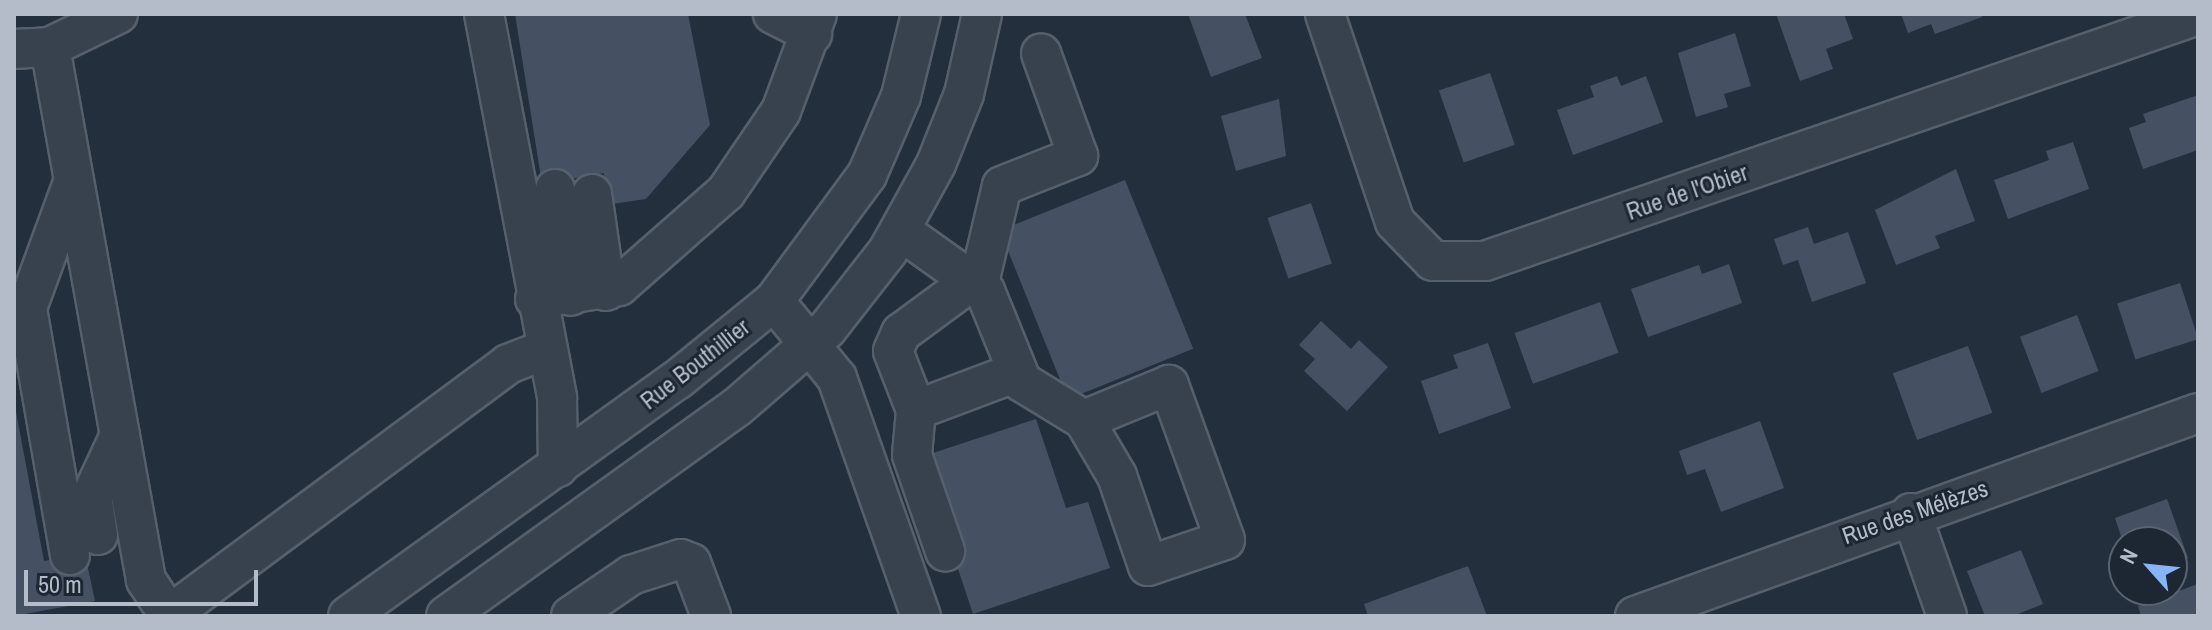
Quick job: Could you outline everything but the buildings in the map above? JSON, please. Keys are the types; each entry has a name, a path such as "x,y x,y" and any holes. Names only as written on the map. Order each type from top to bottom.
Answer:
{"street":[{"path":"118,14 32,48 74,181 146,580 168,616 508,364 544,350"},
{"path":"484,14 571,295"},
{"path":"571,295 657,260 739,175 781,111 814,24 773,14"},
{"name":"Rue Bouthillier","path":"348,616 558,467 774,301 867,175 901,96 921,14"},
{"path":"446,616 725,416 813,344 901,231 956,118 982,14"},
{"name":"Rue de l'Obier","path":"1325,14 1395,222 1433,261 1485,261 2198,15"},
{"path":"945,551 912,455 916,410 894,343 975,282 1002,186 1078,156 1041,53"},
{"path":"74,181 27,308 84,545 92,495 120,435"},
{"path":"555,189 571,295"},
{"path":"558,467 557,398 544,350 571,295 592,194"},
{"path":"901,231 975,282 992,301 1017,372 1029,390 1084,420 1117,476 1148,566 1225,540 1169,385 1084,420"},
{"path":"774,301 813,344 837,378 921,616"},
{"path":"916,410 1017,372"},
{"name":"Rue des Mélèzes","path":"1635,616 1911,513 2198,413"},
{"path":"1911,513 1947,616"},
{"path":"571,616 631,575 681,559 691,563 711,616"}]}
